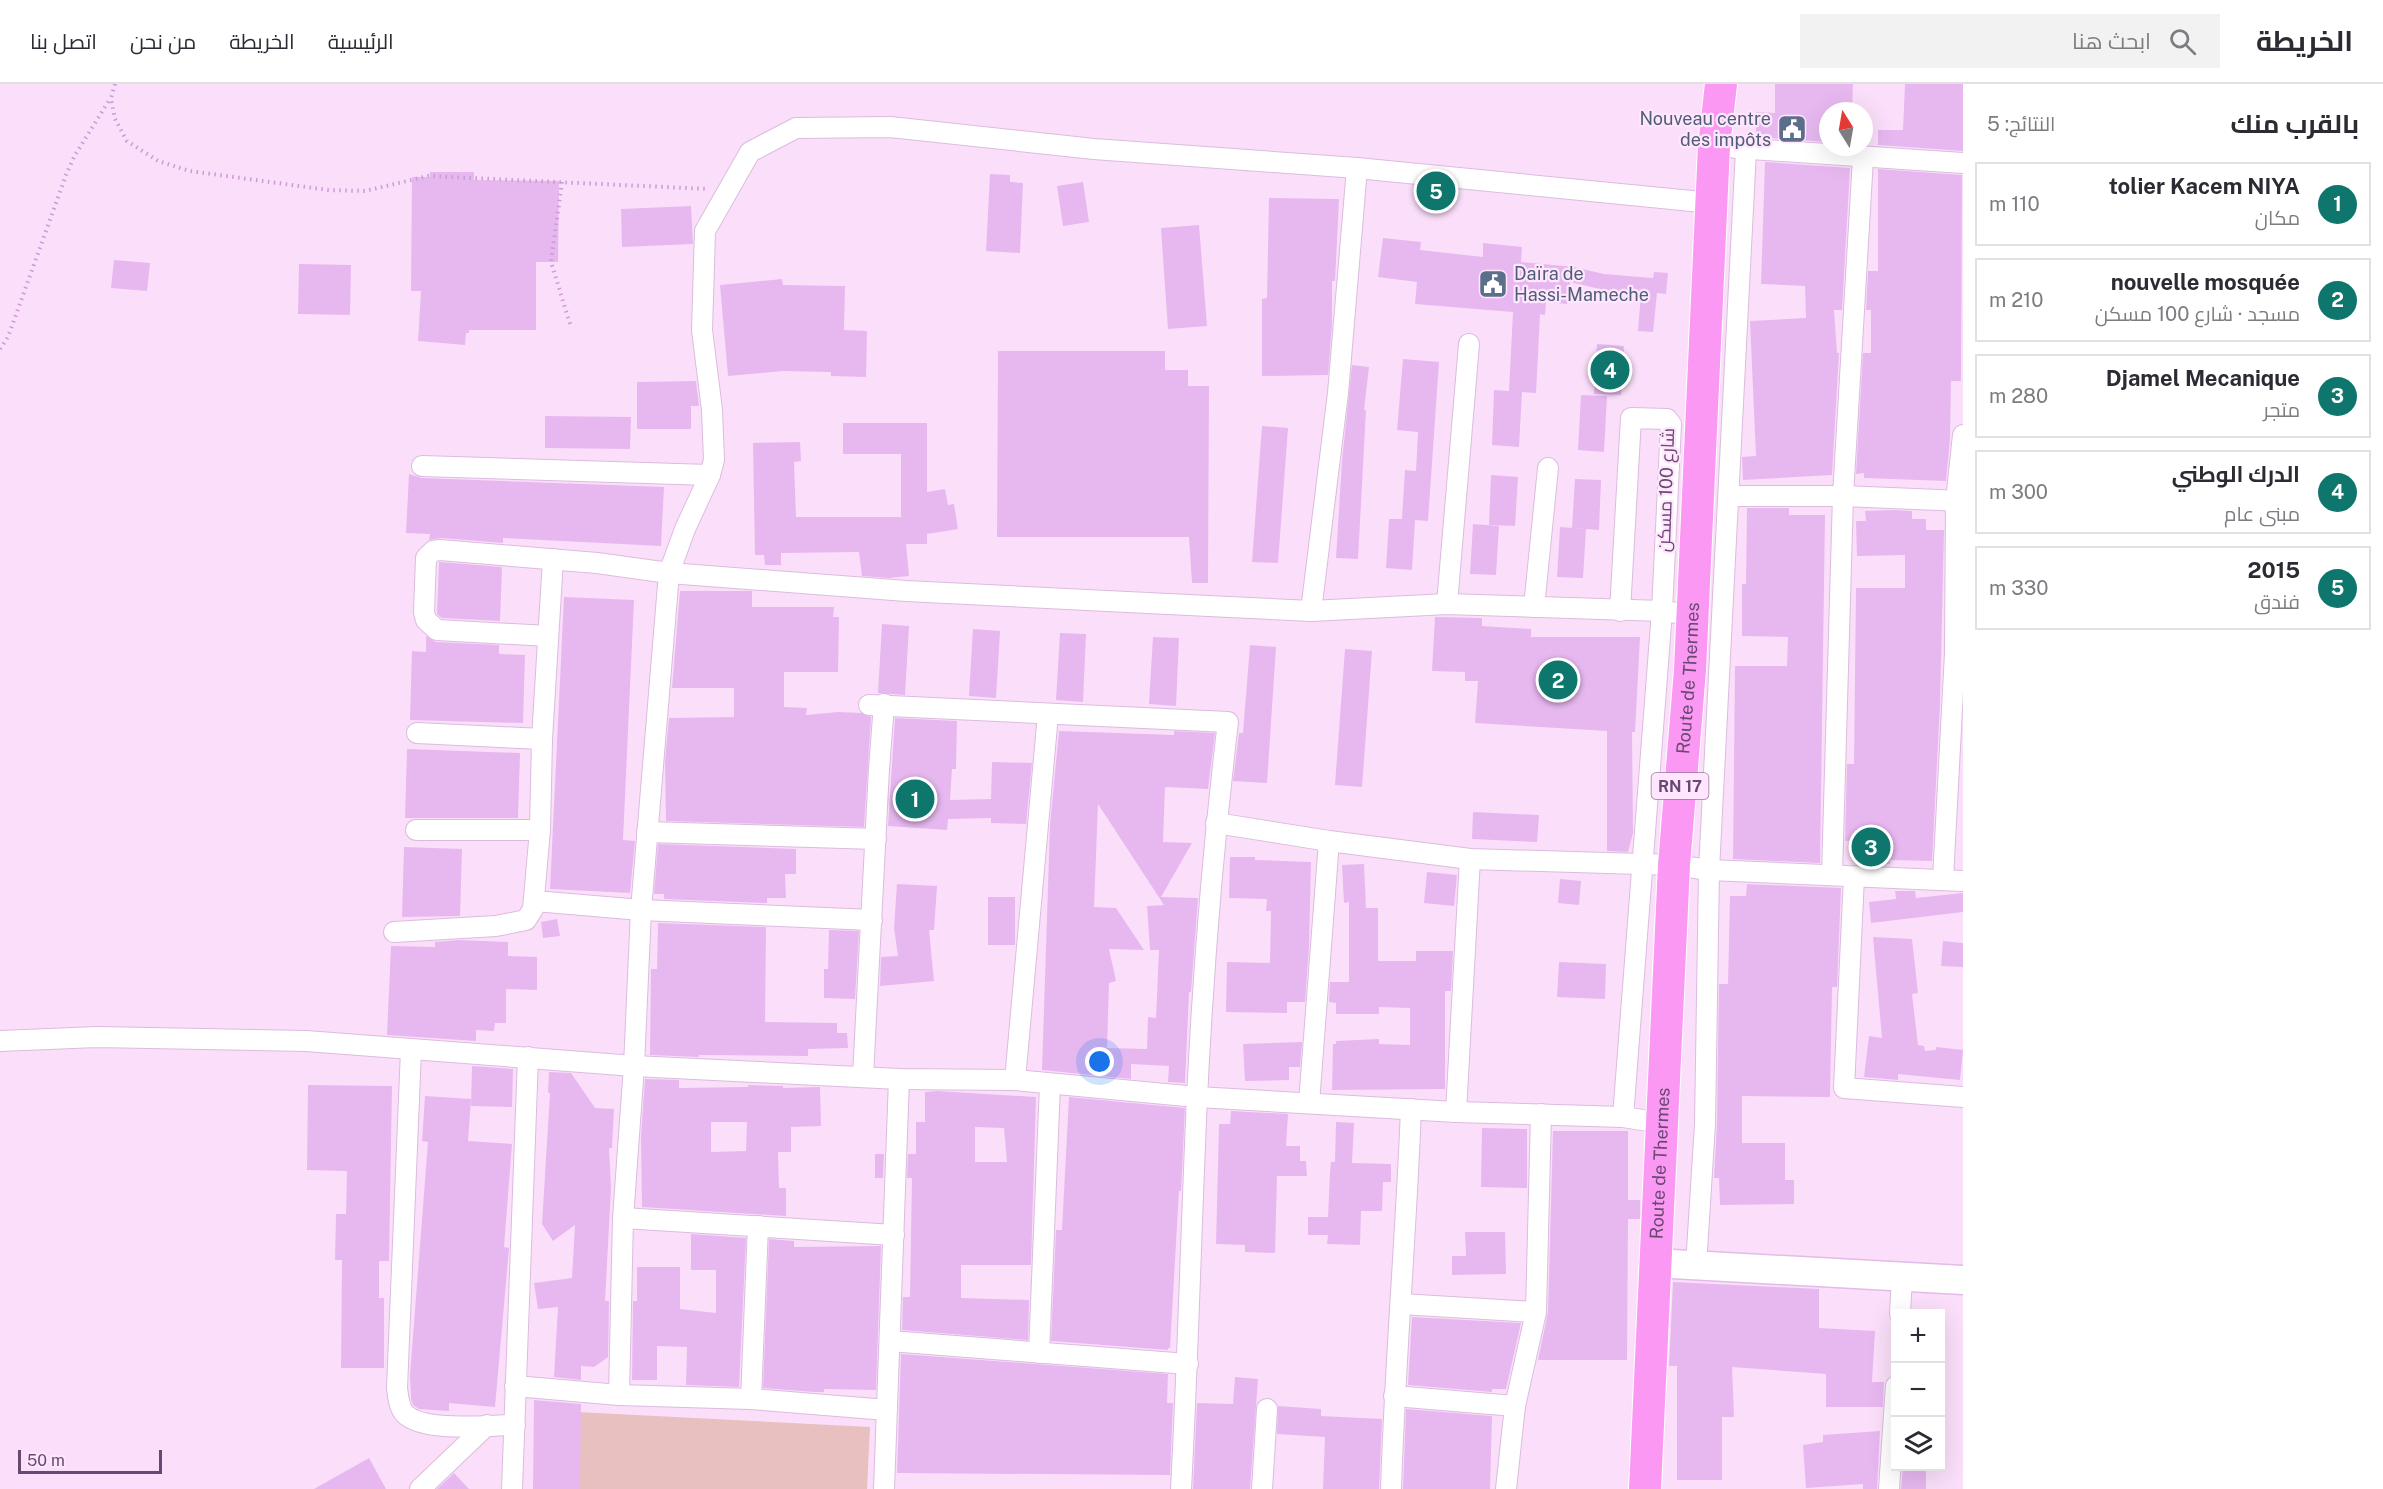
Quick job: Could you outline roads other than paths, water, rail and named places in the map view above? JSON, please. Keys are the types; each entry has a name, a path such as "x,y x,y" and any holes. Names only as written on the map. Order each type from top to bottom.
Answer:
{"main road":[{"name":"Route de Thermes","path":"1645,1489 1674,866 1693,615 1714,146 1721,84"},
{"path":"1654,1263 1963,1281"}],"street":[{"path":"619,1395 623,1218 634,1066 641,910 669,573 685,529 710,475 714,460 712,410 702,330 705,231 750,152 796,128 890,127 1094,148 1357,168 1712,203"},
{"path":"1714,146 1863,158 1963,163"},
{"path":"1696,1266 1705,1124 1709,870 1746,150"},
{"path":"1832,874 1843,496 1863,158"},
{"path":"1311,610 1338,393 1357,168"},
{"path":"1447,604 1469,344"},
{"name":"شارع 100 مسكن","path":"1620,610 1631,418 1667,419 1671,423 1662,611"},
{"path":"1943,879 1957,762 1960,500 1963,435"},
{"path":"422,466 710,475"},
{"path":"1534,607 1548,468"},
{"path":"1729,496 1843,496 1960,500"},
{"path":"548,636 437,630 426,620 424,612 426,558 433,551 440,550 554,559 669,573 906,591 1311,610 1447,604 1662,611 1693,615"},
{"path":"394,932 496,926 529,918 535,901 540,830 542,739 554,559"},
{"path":"1623,1117 1662,611"},
{"path":"863,1076 879,769 877,705 1228,722 1216,823 1197,1097 1188,1364 1181,1489"},
{"path":"1015,1080 1048,714"},
{"path":"417,733 542,739"},
{"path":"1216,823 1329,841 1470,859 1641,864 1709,870 1963,880"},
{"path":"416,830 540,830"},
{"path":"647,832 876,839"},
{"path":"1309,1103 1329,841"},
{"path":"1456,1112 1470,859"},
{"path":"1854,877 1844,1089 1963,1096"},
{"path":"535,901 641,910 872,920"},
{"path":"0,1041 98,1037 306,1041 634,1066 899,1079 1015,1080 1197,1097 1456,1112 1623,1117 1662,1123"},
{"path":"411,1050 397,1388 399,1402 404,1413 417,1422 437,1425 515,1425"},
{"path":"512,1489 514,1386 528,1057"},
{"path":"884,1489 899,1079"},
{"path":"1039,1353 1050,1085"},
{"path":"1391,1489 1394,1396 1412,1109"},
{"path":"1506,1489 1515,1406 1536,1312 1541,1114"},
{"path":"623,1218 894,1235"},
{"path":"751,1398 758,1226"},
{"path":"1900,1309 1902,1277"},
{"path":"1401,1304 1536,1312"},
{"path":"890,1341 1188,1364"},
{"path":"514,1386 619,1395 751,1398 887,1410"},
{"path":"1394,1396 1515,1406"},
{"path":"1262,1489 1267,1409"},
{"path":"1889,1489 1894,1417"},
{"path":"420,1489 487,1425"}],"place":[{"name":"Nouveau centre des impôts","path":"1792,129"},
{"name":"2015","path":"1436,191"},
{"name":"Daïra de Hassi-Mameche","path":"1493,284"},
{"name":"الدرك الوطني","path":"1610,370"},
{"name":"nouvelle mosquée","path":"1558,680"},
{"name":"tolier Kacem NIYA","path":"915,799"},
{"name":"Djamel Mecanique","path":"1871,847"}]}
